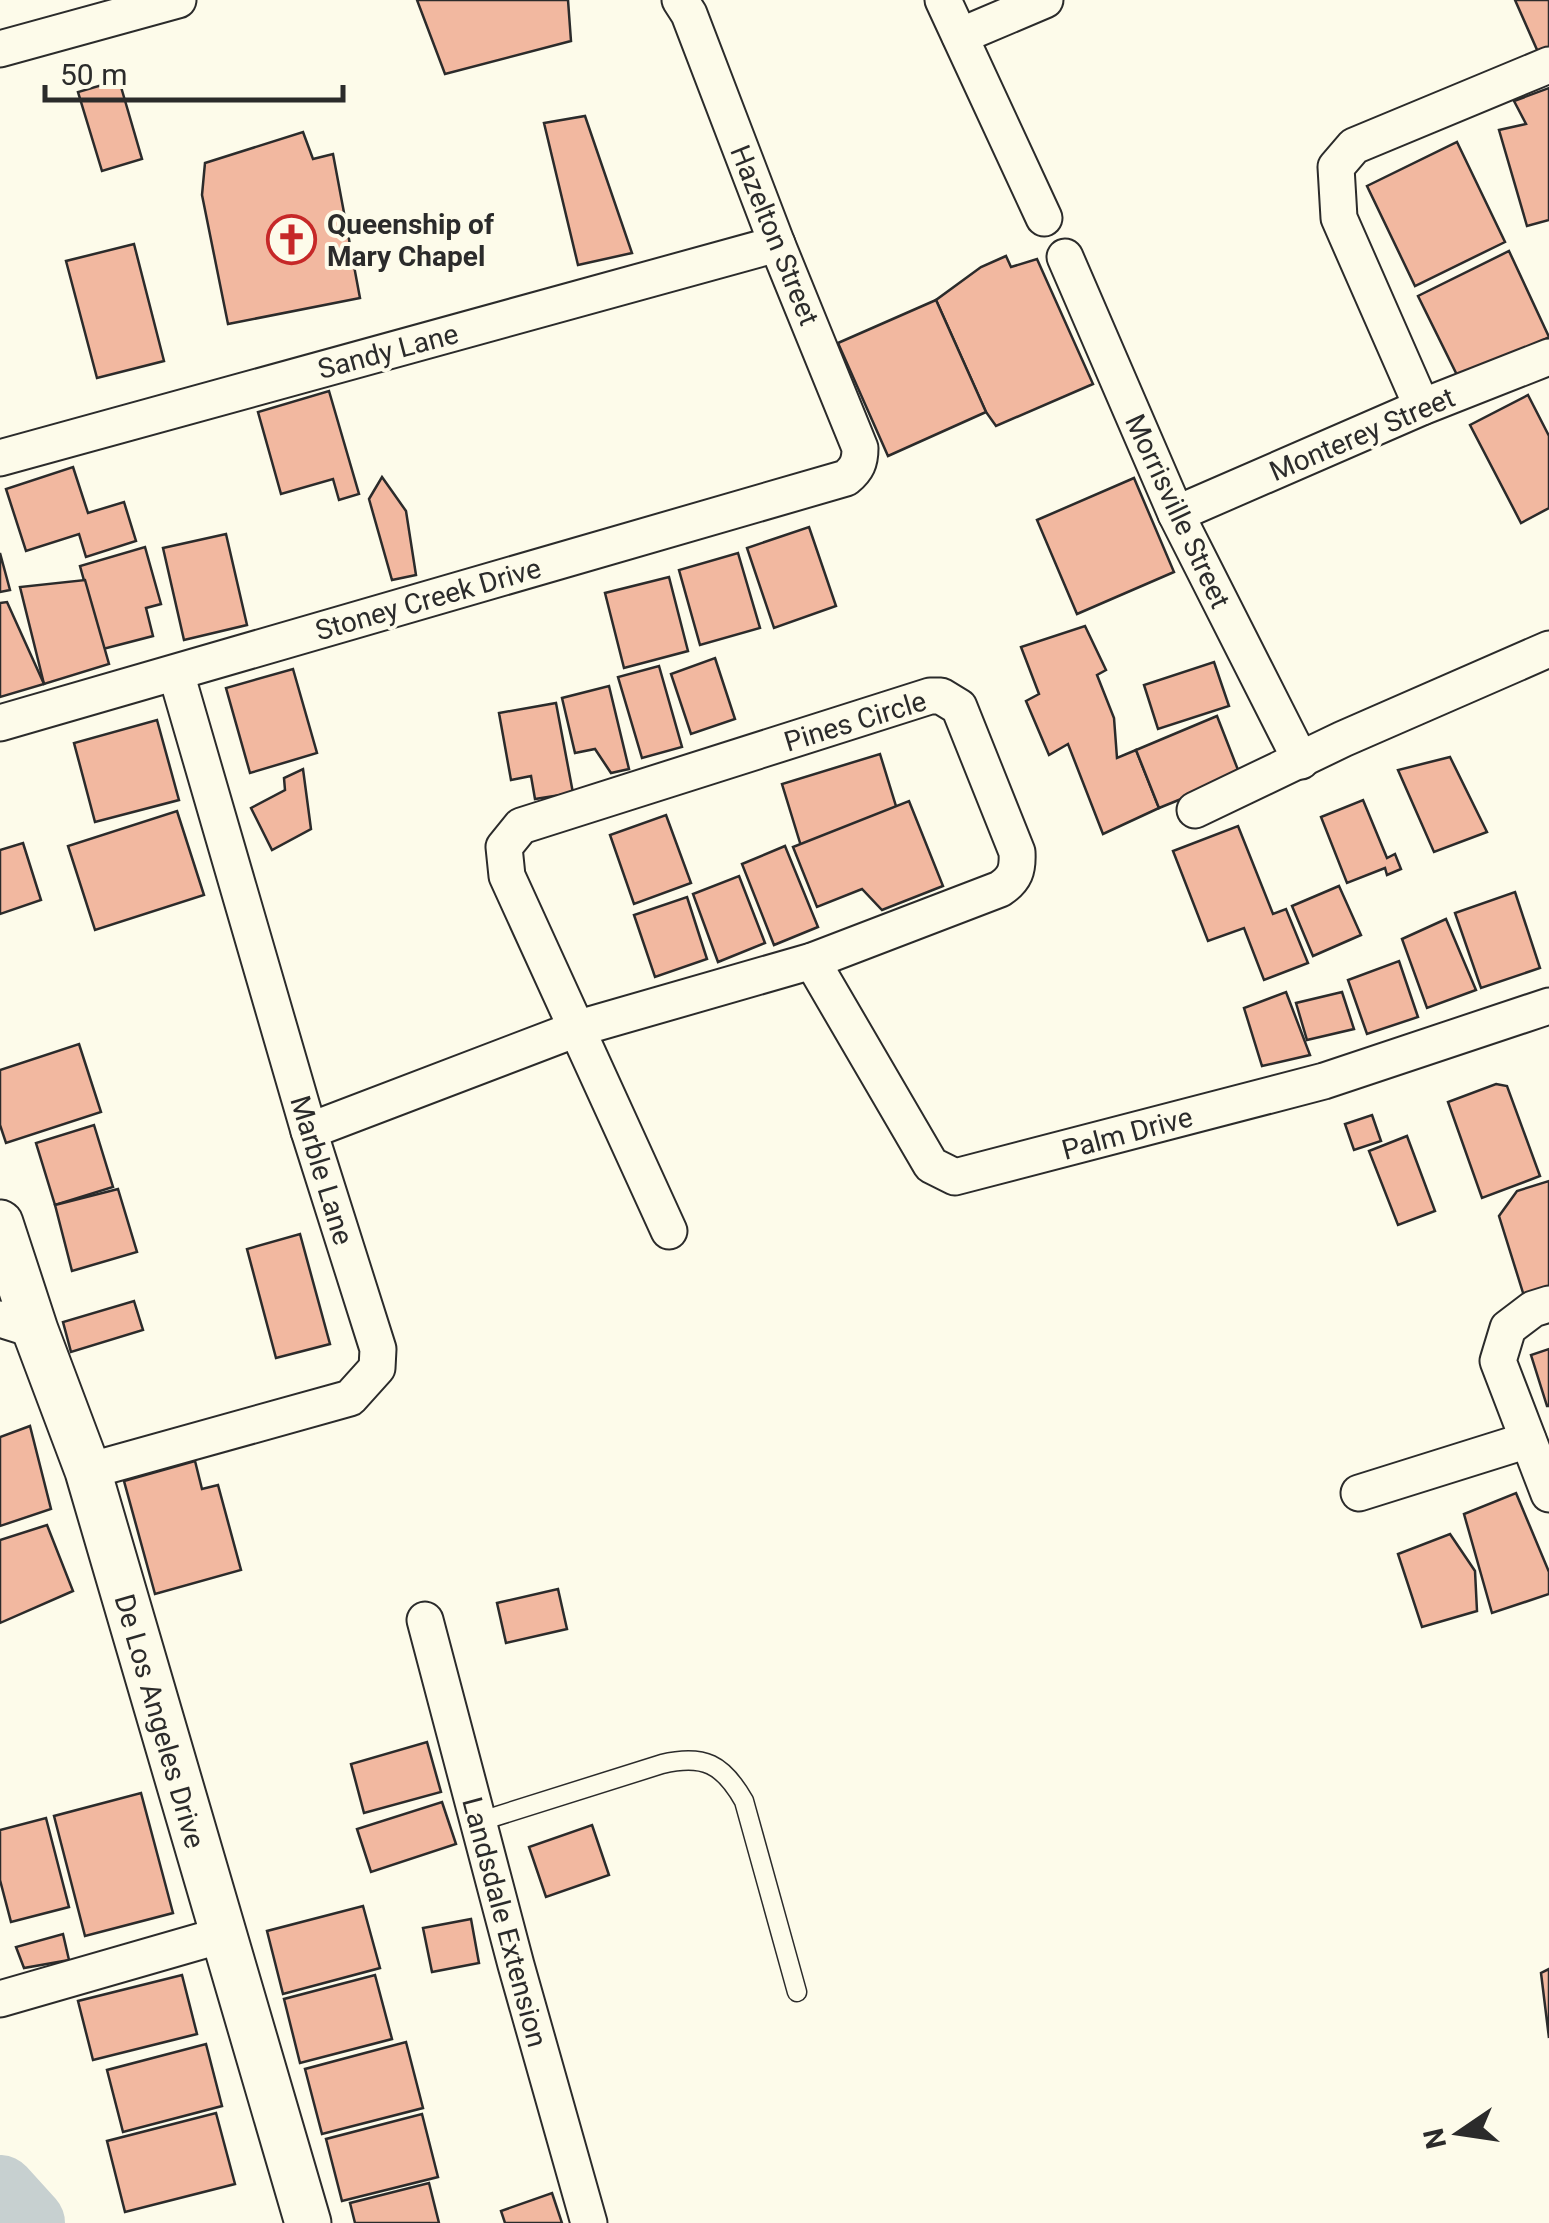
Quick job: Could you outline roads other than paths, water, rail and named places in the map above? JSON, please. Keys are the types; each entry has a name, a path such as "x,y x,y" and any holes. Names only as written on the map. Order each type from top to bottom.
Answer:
{"street":[{"path":"0,50 178,0"},
{"name":"Hazelton Street","path":"680,0 689,14 776,244 860,448 855,471"},
{"path":"943,0 1044,218"},
{"path":"960,36 1045,0"},
{"path":"1422,407 1339,218 1336,167 1354,146 1549,65"},
{"name":"Sandy Lane","path":"0,458 776,244"},
{"name":"Morrisville Street","path":"1065,257 1176,514 1301,761"},
{"name":"Monterey Street","path":"1176,514 1422,407 1549,357"},
{"name":"Stoney Creek Drive","path":"0,723 846,478 855,471"},
{"path":"1195,810 1343,739 1549,649"},
{"name":"Marble Lane","path":"88,1471 350,1398 377,1368 378,1349 309,1131 176,673"},
{"name":"Pines Circle","path":"309,1131 578,1028 812,961 1012,881 1018,868 1016,852 959,707 951,700 930,696 521,826 509,837 504,847 507,876 578,1028 669,1231"},
{"name":"Palm Drive","path":"812,961 931,1165 955,1177 1324,1081 1549,1006"},
{"name":"De Los Angeles Drive","path":"0,1223 18,1324 88,1471 308,2223"},
{"path":"1549,1304 1533,1309 1508,1328 1498,1361 1549,1494"},
{"path":"1359,1493 1528,1440"},
{"name":"Landsdale Extension","path":"425,1620 589,2223"},
{"path":"0,2000 222,1935"}],"lane":[{"path":"478,1822 662,1764 688,1758 714,1766 731,1778 744,1802 797,1992"}],"waterway":[{"path":"0,2191 29,2223"}],"place":[{"name":"Queenship of Mary Chapel","path":"292,240"}]}
